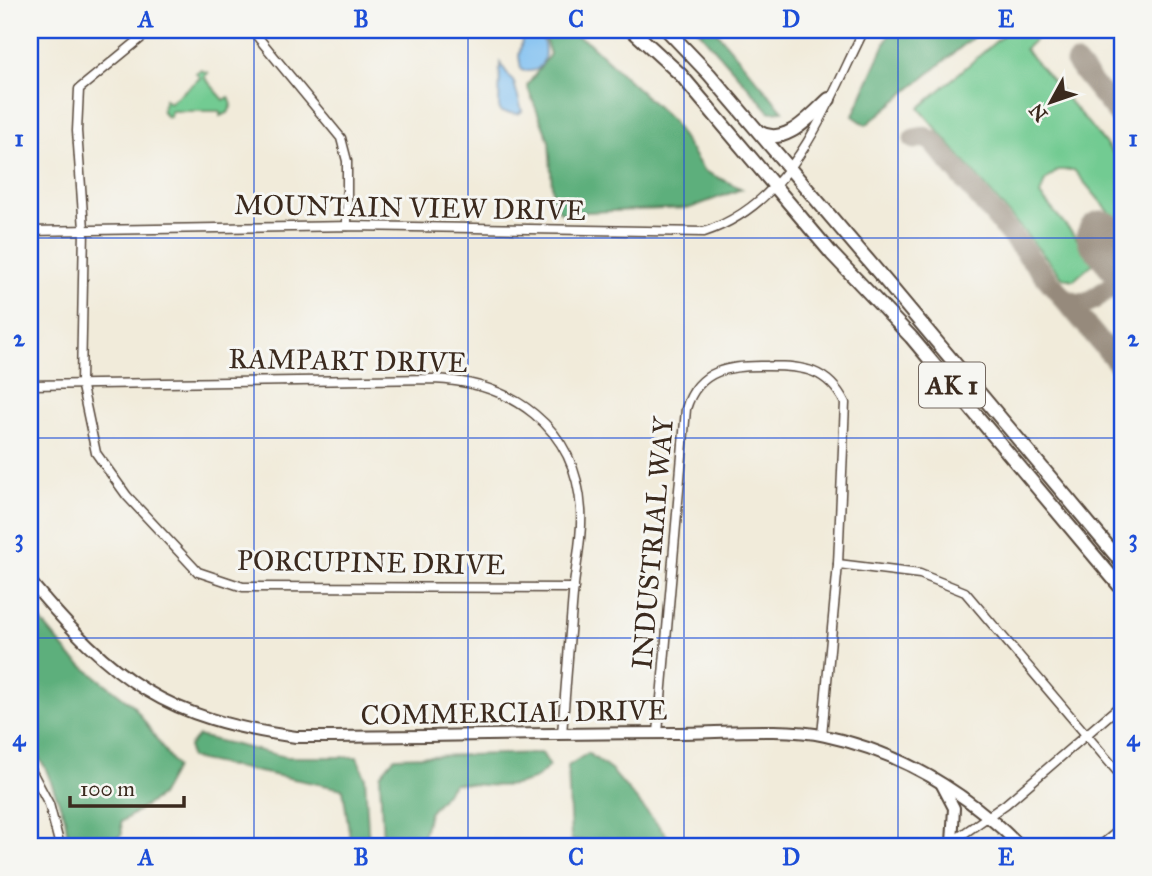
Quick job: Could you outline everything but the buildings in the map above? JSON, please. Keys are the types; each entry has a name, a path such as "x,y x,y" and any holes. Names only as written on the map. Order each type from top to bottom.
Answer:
{"highway":[{"name":"AK 1","path":"632,30 681,75 832,254 911,337 1122,589"},
{"name":"AK 1","path":"667,30 709,74 890,286 1122,563"},
{"path":"754,128 771,137 788,133 829,99"}],"main road":[{"name":"COMMERCIAL DRIVE","path":"30,582 69,628 125,679 211,720 247,730 296,737 658,733 822,735 887,755 941,782 990,817 1020,846"},
{"path":"941,782 954,808 949,845"}],"street":[{"name":"PORCUPINE DRIVE","path":"151,30 79,89 77,131 84,229 81,382 96,453 127,496 198,572 222,582 266,588 574,588"},
{"path":"252,30 341,138 347,162 347,226"},
{"name":"MOUNTAIN VIEW DRIVE","path":"30,231 347,226 695,233 726,224 743,215 790,172 864,30"},
{"name":"INDUSTRIAL WAY","path":"658,733 680,466 689,400 705,378 728,367 801,366 813,370 835,386 847,412 838,564"},
{"name":"RAMPART DRIVE","path":"30,385 81,382 433,379 496,390 533,411 549,429 573,470 581,511 562,734"},
{"path":"822,735 838,564 920,575 965,592 1122,777"},
{"path":"949,845 990,817 1122,704"},
{"path":"30,768 49,804 60,846"},
{"path":"1100,846 1122,828"}],"green space":[{"path":"542,30 566,30 588,42 672,121 704,171 742,189 690,208 561,213 553,202 549,141 527,86 550,54"},
{"path":"698,30 715,30 783,111 770,112"},
{"path":"891,30 982,30 866,125 853,116"},
{"path":"1009,30 1045,30 1025,49 1122,163 1121,226 1074,170 1058,170 1045,181 1040,195 1096,261 1074,280 1063,278 919,108"},
{"path":"200,70 208,73 204,77 224,100 229,97 232,105 228,113 220,116 220,111 171,111 170,117 166,116 162,110 165,99 169,103 200,78 196,73"},
{"path":"30,608 72,658 133,705 176,767 160,796 121,822 122,834 106,846 69,846 65,817 45,767 30,745"},
{"path":"198,736 286,757 357,757 365,777 369,846 348,846 350,838 343,789 190,758 189,746"},
{"path":"542,753 549,765 530,781 506,786 454,783 429,813 421,846 383,846 380,775 395,757"},
{"path":"588,753 612,771 676,846 571,840 568,766"}],"water":[{"path":"524,30 540,32 543,39 544,60 541,66 530,71 521,70 519,56"},
{"path":"500,63 514,83 522,111 518,114 501,112 499,107"}],"taxiway":[{"path":"1076,63 1122,119"},
{"path":"914,139 924,137 932,141 1122,368"},
{"path":"1062,297 1081,304 1122,283"}],"runway":[{"path":"1102,236 1122,260"}]}
